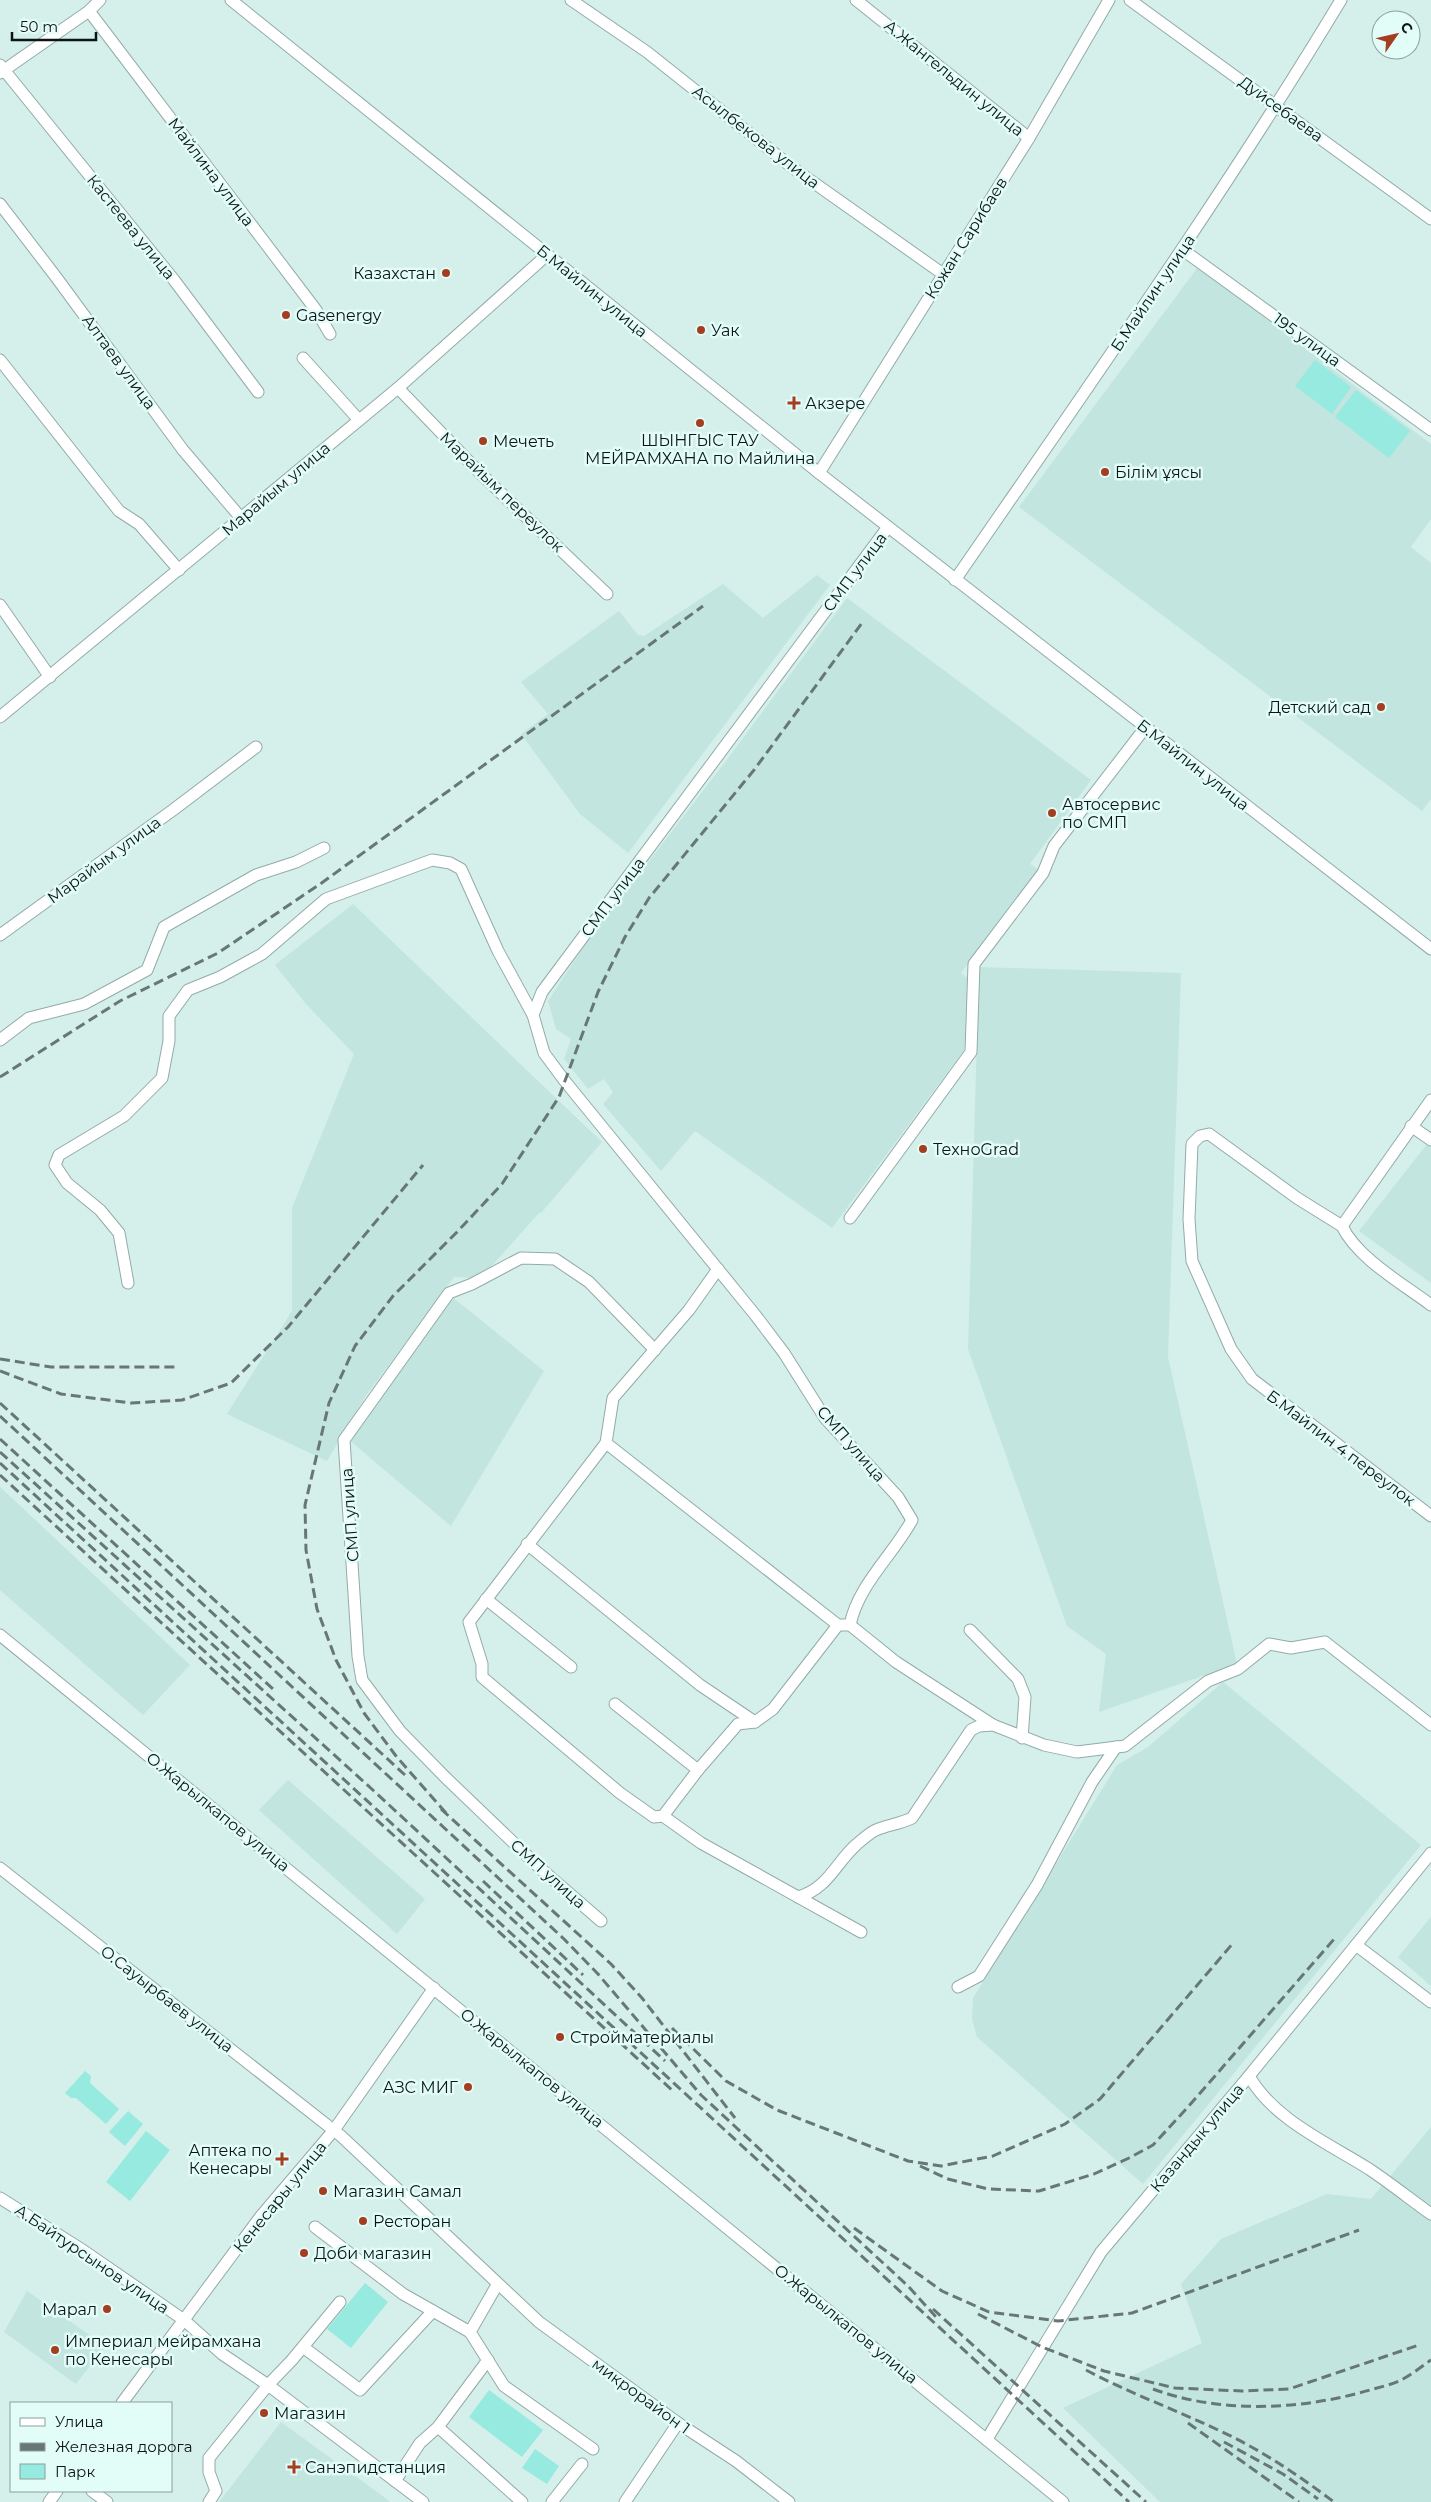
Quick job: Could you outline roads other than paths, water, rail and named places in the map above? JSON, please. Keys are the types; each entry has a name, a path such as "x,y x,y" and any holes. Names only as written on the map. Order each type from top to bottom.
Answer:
{"street":[{"path":"1,69 89,12 100,0"},
{"name":"Б.Майлин улица","path":"231,0 819,473 1431,949"},
{"name":"Асылбекова улица","path":"571,0 647,52 793,168 943,274"},
{"name":"А.Жангельдин улица","path":"856,0 1029,138"},
{"name":"Кожан Сарибаев","path":"819,473 1029,138 1109,0"},
{"name":"Дуйсебаева","path":"1130,0 1431,219"},
{"name":"Б.Майлин улица","path":"955,580 1183,250 1277,106 1341,0"},
{"name":"Майлина улица","path":"89,12 316,310 330,334"},
{"name":"Кастеева улица","path":"1,69 174,280 258,392"},
{"name":"Алтаев улица","path":"0,204 56,276 183,450 241,518"},
{"name":"195 улица","path":"1183,250 1431,430"},
{"name":"Марайым улица","path":"0,717 398,388 547,256"},
{"path":"303,358 359,420"},
{"path":"0,360 119,511 139,524 178,570"},
{"name":"Марайым переулок","path":"398,388 481,474 607,594"},
{"name":"СМП улица","path":"850,1625 852,1613 871,1580 912,1520 898,1497 825,1418 784,1353 564,1080 544,1053 533,1015 542,992 888,527"},
{"path":"0,605 50,677"},
{"path":"850,1218 971,1052 974,964 1043,873 1054,846 1145,728"},
{"name":"Марайым улица","path":"0,935 174,810 256,747"},
{"path":"0,1040 29,1018 84,1004 147,970 164,927 256,875 296,862 324,848"},
{"path":"128,1284 119,1233 100,1210 67,1183 55,1165 58,1155 124,1116 162,1078 169,1041 169,1016 188,990 262,954 326,899 432,860 450,862 461,869 498,951 533,1015"},
{"path":"1431,1100 1342,1226 1347,1237 1360,1251 1431,1305"},
{"path":"1411,1126 1431,1140"},
{"name":"Б.Майлин 4 переулок","path":"1342,1226 1297,1198 1209,1134 1200,1136 1192,1144 1189,1219 1192,1261 1231,1349 1252,1379 1431,1516"},
{"name":"СМП улица","path":"601,1921 541,1869 446,1778 400,1731 362,1680 358,1656 344,1440 449,1293 472,1284 521,1258 555,1259 589,1282 655,1350"},
{"path":"718,1270 690,1310 613,1398 606,1444 527,1544 469,1622 482,1664 482,1677 620,1793 654,1817 663,1816 701,1843 861,1932"},
{"path":"606,1444 838,1626 850,1625 896,1662 993,1725 1022,1738 1077,1752 1121,1746"},
{"path":"527,1544 700,1685 755,1722"},
{"path":"486,1599 570,1666"},
{"path":"663,1816 698,1770 738,1724 755,1722 773,1708 838,1626"},
{"path":"970,1630 1018,1679 1025,1697 1022,1738"},
{"name":"О.Жарылкапов улица","path":"0,1635 1063,2502"},
{"path":"958,1987 979,1976 1037,1885 1092,1782 1121,1746 1208,1680 1238,1669 1269,1644 1291,1648 1325,1642 1431,1725"},
{"path":"616,1704 698,1770"},
{"path":"798,1897 805,1895 824,1882 855,1845 876,1830 902,1824 912,1818 970,1730 979,1726 993,1725"},
{"name":"Казандык улица","path":"986,2439 1102,2252 1431,1853"},
{"name":"О.Сауырбаев улица","path":"0,1868 334,2130"},
{"path":"1356,1945 1431,2002"},
{"name":"Кенесары улица","path":"123,2402 261,2216 334,2130 434,1988"},
{"path":"1249,2076 1258,2092 1301,2128 1371,2170 1431,2214"},
{"name":"микрорайон 1","path":"334,2130 538,2322 678,2423 736,2461 789,2502"},
{"name":"А.Байтурсынов улица","path":"0,2198 84,2250 184,2320"},
{"path":"316,2227 403,2294 470,2332 504,2386 593,2449"},
{"path":"470,2332 497,2284"},
{"path":"208,2502 216,2490 209,2472 209,2458 268,2384 303,2347 340,2302"},
{"path":"303,2347 360,2390 432,2311"},
{"path":"184,2320 222,2354 268,2384 423,2502"},
{"path":"395,2481 420,2443 438,2427 488,2360"},
{"path":"626,2502 678,2423"},
{"path":"438,2427 522,2502"},
{"path":"552,2502 582,2464"},
{"path":"93,2492 108,2502"}],"railway":[{"path":"0,1077 120,1001 218,953 323,882 703,606"},
{"path":"446,1813 396,1756 364,1713 336,1660 317,1609 306,1550 305,1505 329,1403 355,1346 393,1296 502,1184 559,1097 598,992 625,937 649,898 754,770 862,623"},
{"path":"0,1371 61,1394 131,1403 182,1400 231,1383 288,1327 423,1165"},
{"path":"0,1359 51,1367 178,1367"},
{"path":"0,1403 405,1775"},
{"path":"0,1416 564,1939 598,1974 701,2095 908,2286 936,2317"},
{"path":"0,1439 273,1689"},
{"path":"0,1452 374,1791 665,2061"},
{"path":"0,1463 1129,2502"},
{"path":"0,1475 674,2092"},
{"path":"441,1809 611,1964 642,1998 735,2118"},
{"path":"483,1881 583,1975"},
{"path":"920,2166 948,2179 988,2189 1039,2191 1094,2174 1153,2145 1335,1938"},
{"path":"672,2028 726,2081 777,2110 908,2161 941,2166 993,2156 1065,2124 1100,2099 1234,1942"},
{"path":"854,2228 942,2291 989,2312 1058,2321 1132,2313 1359,2230"},
{"path":"933,2309 1146,2502"},
{"path":"978,2314 1042,2347 1104,2371 1175,2388 1242,2391 1289,2389 1419,2345"},
{"path":"1153,2389 1206,2403 1234,2406 1289,2405 1344,2397 1389,2385 1407,2377 1431,2360"},
{"path":"1086,2370 1249,2445 1293,2472 1334,2502"},
{"path":"1188,2423 1299,2502"},
{"path":"1224,2442 1283,2474 1318,2499"}],"place":[{"name":"Казахстан","path":"446,273"},
{"name":"Gasenergy","path":"286,315"},
{"name":"Уак","path":"701,330"},
{"name":"Акзере","path":"794,403"},
{"name":"ШЫНГЫС ТАУ МЕЙРАМХАНА по Майлина","path":"700,423"},
{"name":"Мечеть","path":"483,441"},
{"name":"Білім ұясы","path":"1105,472"},
{"name":"Детский сад","path":"1381,707"},
{"name":"Автосервис по СМП","path":"1052,813"},
{"name":"ТехноGrad","path":"923,1149"},
{"name":"Стройматериалы","path":"560,2037"},
{"name":"АЗС МИГ","path":"468,2087"},
{"name":"Аптека по Кенесары","path":"282,2159"},
{"name":"Магазин Самал","path":"323,2191"},
{"name":"Ресторан","path":"363,2221"},
{"name":"Доби магазин","path":"304,2253"},
{"name":"Марал","path":"107,2309"},
{"name":"Империал мейрамхана по Кенесары","path":"55,2350"},
{"name":"Магазин","path":"264,2413"},
{"name":"Санэпидстанция","path":"294,2467"}]}
